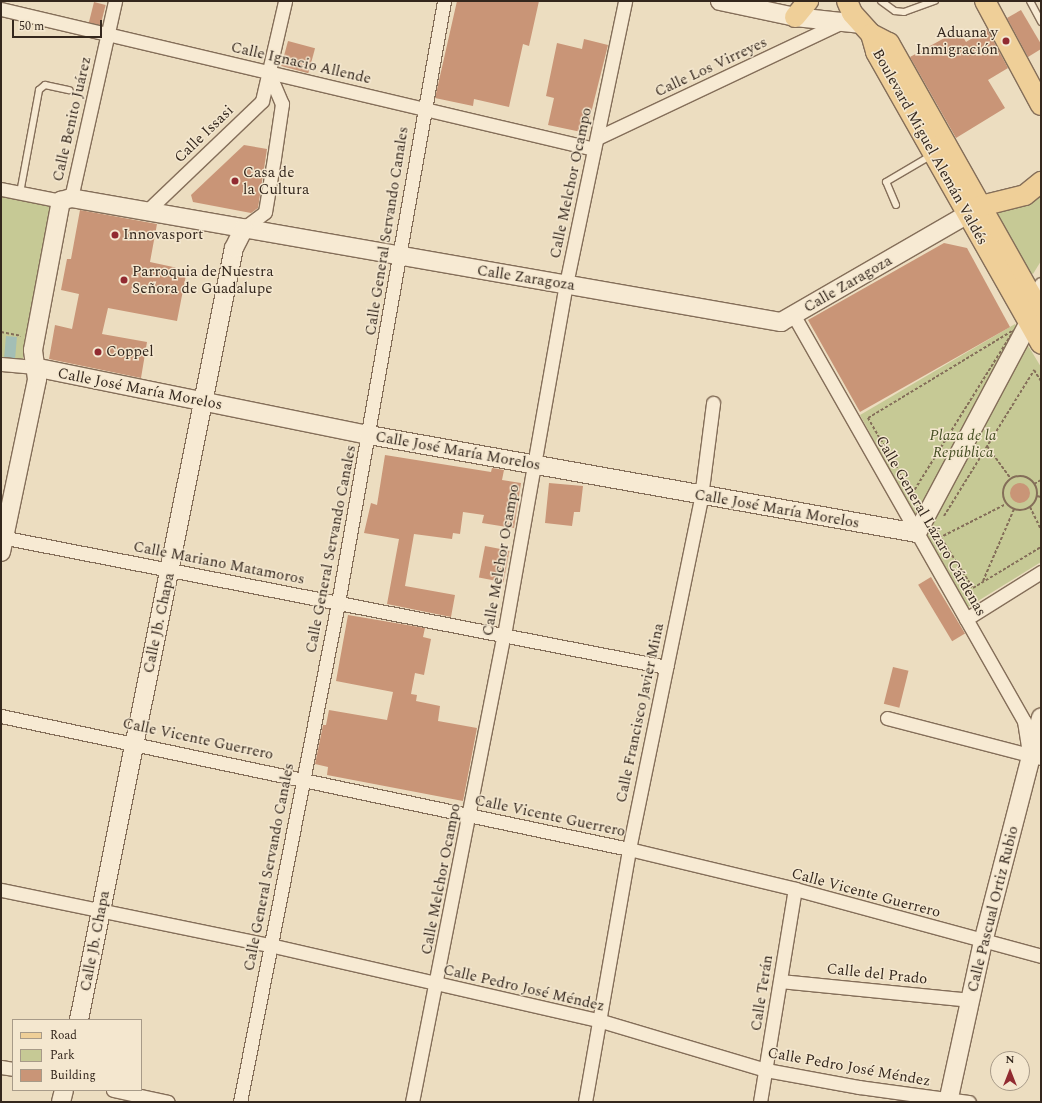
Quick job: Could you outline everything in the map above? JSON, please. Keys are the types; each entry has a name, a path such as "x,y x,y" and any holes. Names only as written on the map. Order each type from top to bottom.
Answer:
{"main road":[{"path":"720,1 795,18 866,29"},
{"path":"795,18 808,1"},
{"path":"846,1 866,29"},
{"path":"985,1 1041,105"},
{"name":"Boulevard Miguel Alemán Valdés","path":"866,29 889,43 939,150 974,210 1036,304 1041,344"},
{"path":"974,210 1025,195 1041,182"},
{"path":"2,542 37,379 34,367 33,350 66,200"},
{"name":"Calle Zaragoza","path":"66,200 147,211 781,322 794,316 974,210"},
{"name":"Calle Jb. Chapa","path":"78,1019 101,910 133,741 171,569 234,248 244,228"},
{"path":"917,533 1036,304"},
{"name":"Calle José María Morelos","path":"34,367 204,403 369,435 535,464 701,497 917,533"},
{"name":"Calle Pascual Ortiz Rubio","path":"948,1101 983,942 1034,757 1041,717"},
{"path":"61,1102 64,1091"}],"street":[{"name":"Calle Benito Juárez","path":"66,200 109,32 115,1"},
{"name":"Calle Issasi","path":"147,211 262,102 285,1"},
{"name":"Calle General Servando Canales","path":"240,1102 338,603 369,435 424,108 444,1"},
{"name":"Calle Melchor Ocampo","path":"412,1102 437,984 504,635 566,284 625,1"},
{"name":"Calle Ignacio Allende","path":"1,8 109,32 269,73 424,108 595,144"},
{"name":"Calle Los Virreyes","path":"595,144 838,24"},
{"path":"244,228 265,212 274,158 282,104 269,73"},
{"path":"1,189 66,200"},
{"name":"Calle General Lázaro Cárdenas","path":"794,316 1024,721 1034,757"},
{"name":"Calle José María Morelos","path":"1,364 34,367"},
{"name":"Calle Francisco Javier Mina","path":"585,1102 598,1020 629,849 701,497 713,403"},
{"name":"Calle Mariano Matamoros","path":"2,542 171,569 666,667"},
{"path":"966,619 1041,572"},
{"name":"Calle Vicente Guerrero","path":"1,716 133,741 629,849 795,889 983,942 1041,956"},
{"path":"887,718 1034,757"},
{"name":"Calle Terán","path":"760,1102 795,889"},
{"name":"Calle Pedro José Méndez","path":"1,890 270,945 598,1020 766,1070 948,1101 969,1102"},
{"name":"Calle del Prado","path":"780,981 971,1000"},
{"path":"1,1067 12,1069"},
{"path":"118,1091 168,1102"}],"lane":[{"path":"881,1 895,11 904,12 935,1"},
{"path":"1030,1 1041,22"},
{"path":"20,193 39,90 45,85 69,90"},
{"path":"896,205 886,182 939,150"}],"path":[{"path":"1014,330 957,422 912,494 868,418 1014,330"},
{"path":"1,332 23,336"},
{"path":"943,518 1034,370 1041,380"},
{"path":"987,446 1011,479"},
{"path":"1006,504 1004,487 1011,479 1026,478 1034,484 1037,496 1030,507"},
{"path":"1034,484 1041,480"},
{"path":"1037,496 1041,497"},
{"path":"1006,504 1014,509 1030,507"},
{"path":"939,538 1006,504"},
{"path":"1030,507 1041,530"},
{"path":"983,582 1014,509"},
{"path":"939,525 935,531 973,588 1041,547"}],"green space":[{"path":"1041,192 1041,261 1033,274 1027,271 997,213 1018,207"},
{"path":"1,194 52,204 22,364 1,360"},
{"name":"Plaza de la República","path":"1015,324 1041,367 1041,562 965,609 860,415"}],"water":[{"path":"6,336 17,337 15,359 4,358"}],"building":[{"path":"457,1 539,1 529,46 523,44 509,107 474,99 473,106 435,98"},
{"path":"94,2 106,5 101,25 89,22"},
{"path":"1021,10 1041,44 1041,49 1028,57 1007,18"},
{"path":"987,29 1008,68 988,80 1005,108 956,138 910,57 959,30 966,42"},
{"path":"584,39 608,45 586,133 548,125 554,98 546,96 557,43 582,49"},
{"path":"288,41 315,48 308,73 281,66"},
{"name":"Casa de la Cultura","path":"244,145 267,149 258,208 251,213 193,202 191,195"},
{"path":"80,210 157,224 150,262 187,270 177,321 108,308 102,334 147,342 141,378 49,359 55,325 72,329 79,294 61,290 67,259 71,259"},
{"path":"944,243 967,248 1010,327 860,412 808,320"},
{"path":"385,455 491,472 492,468 504,470 502,480 521,483 514,528 482,523 484,515 463,512 460,534 453,533 452,539 414,534 405,586 455,595 451,617 387,604 399,539 364,533 371,503 377,505"},
{"path":"549,483 583,486 580,512 574,512 572,526 545,523"},
{"path":"1020,483 1027,486 1030,493 1027,500 1020,503 1013,500 1010,493 1013,486"},
{"path":"485,546 510,551 503,582 479,577"},
{"path":"931,577 965,634 952,641 918,585"},
{"path":"348,615 425,628 423,637 431,639 424,675 415,673 411,694 417,695 416,701 440,706 438,721 477,728 463,801 327,775 328,767 315,764 323,725 326,725 329,710 387,720 393,692 336,681"},
{"path":"893,667 909,671 899,708 884,704"}],"place":[{"name":"Aduana y Inmigración","path":"1006,41"},
{"name":"Casa de la Cultura","path":"235,181"},
{"name":"Innovasport","path":"115,235"},
{"name":"Parroquia de Nuestra Señora de Guadalupe","path":"124,280"},
{"name":"Coppel","path":"98,352"}]}
